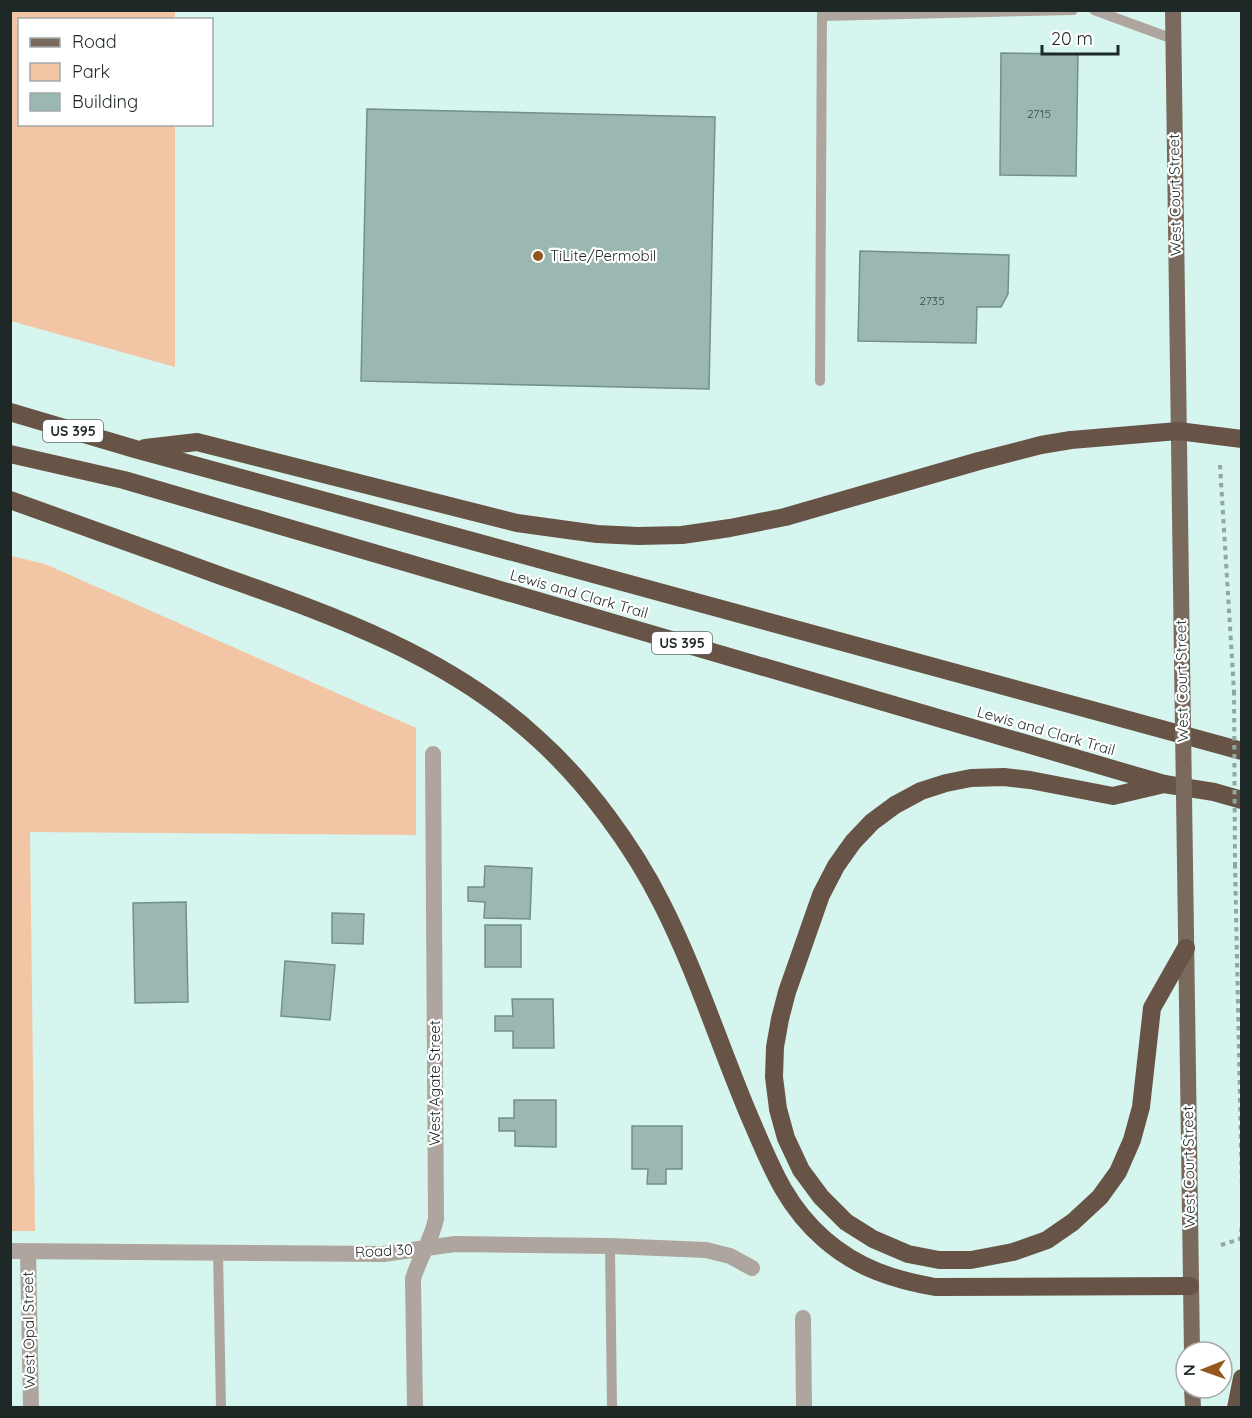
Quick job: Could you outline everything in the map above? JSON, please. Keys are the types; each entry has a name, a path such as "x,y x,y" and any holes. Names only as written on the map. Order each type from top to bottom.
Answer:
{"highway":[{"name":"Lewis and Clark Trail","path":"10,412 135,449 1242,751"},
{"path":"135,449 197,442 517,523 597,534 649,536 682,535 785,517 979,461 1071,440 1178,431 1242,438"},
{"name":"Lewis and Clark Trail","path":"10,454 123,480 1164,784 1214,792 1242,800"},
{"path":"10,501 276,595 360,629 427,660 476,689 516,718 570,771 638,860 680,942 733,1077 784,1193 810,1226 849,1258 877,1272 905,1282 935,1287 1190,1286"},
{"path":"1164,784 1113,796 1030,780 1004,777 971,778 921,791 895,805 872,822 853,842 821,895 787,992 780,1019 774,1077 778,1109 786,1138 801,1170 821,1197 846,1222 873,1239 908,1254 939,1260 971,1260 1012,1252 1047,1239 1073,1222 1100,1197 1118,1172 1132,1140 1141,1107 1152,1008 1186,948"},
{"path":"1236,1407 1242,1378"}],"main road":[{"name":"West Court Street","path":"1173,10 1192,1340"}],"street":[{"name":"West Agate Street","path":"415,1407 413,1280 436,1219 434,754"},
{"name":"Road 30","path":"10,1251 383,1254 455,1244 610,1246 706,1250 730,1256 752,1268"},
{"name":"West Opal Street","path":"28,1252 31,1407"},
{"path":"802,1318 804,1407"}],"lane":[{"path":"820,381 822,13 1073,10"},
{"path":"1094,10 1173,39"},
{"path":"610,1246 612,1407"},
{"path":"218,1252 221,1407"}],"path":[{"path":"1220,465 1234,691 1242,1193"},
{"path":"1221,1245 1240,1239 1242,1225"}],"green space":[{"path":"11,10 175,11 175,18 18,18 18,126 175,126 175,367 11,321"},
{"path":"11,556 45,564 416,728 416,835 30,832 35,1231 10,1231"}],"building":[{"path":"1001,53 1078,54 1076,176 1000,175"},
{"path":"367,109 715,117 709,389 361,381"},
{"path":"860,251 1009,255 1008,294 1001,307 977,307 976,343 858,341"},
{"path":"485,866 532,868 530,919 484,918 485,902 468,901 468,887 484,887"},
{"path":"186,902 188,1002 135,1003 133,903"},
{"path":"332,913 364,914 363,944 332,943"},
{"path":"485,925 521,925 521,967 485,967"},
{"path":"285,961 335,965 330,1020 281,1016"},
{"path":"512,999 553,999 554,1048 513,1048 513,1031 495,1031 495,1016 513,1016"},
{"path":"514,1100 556,1100 556,1147 515,1146 515,1131 499,1131 499,1118 514,1118"},
{"path":"632,1126 682,1126 682,1169 666,1169 666,1184 647,1184 648,1169 632,1169"}],"place":[{"name":"TiLite/Permobil","path":"538,256"}]}
